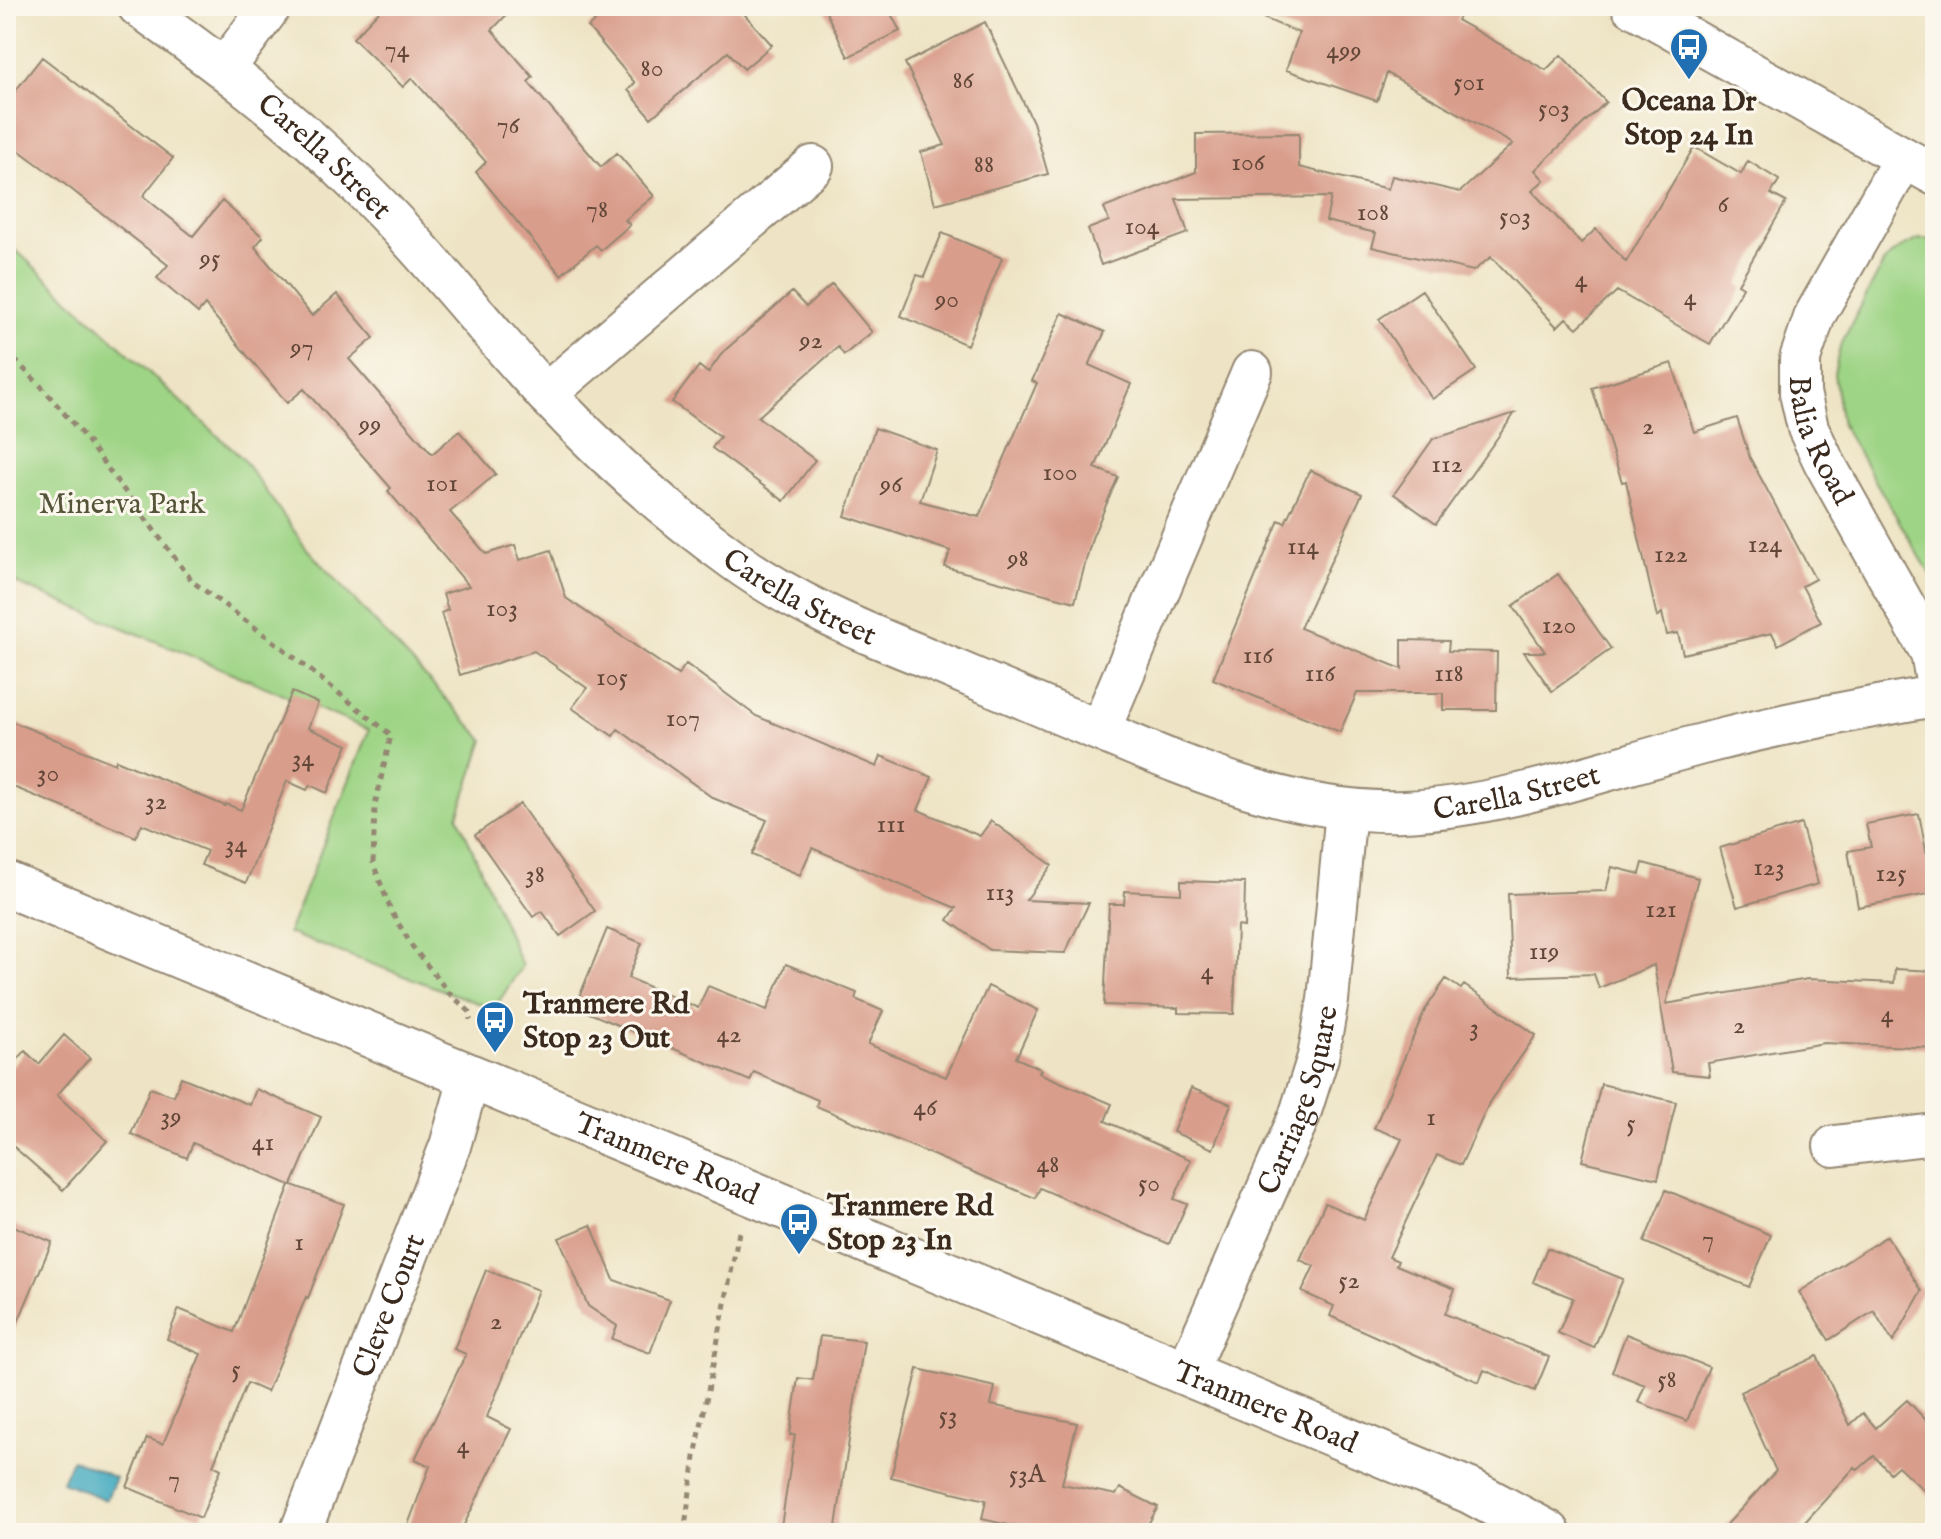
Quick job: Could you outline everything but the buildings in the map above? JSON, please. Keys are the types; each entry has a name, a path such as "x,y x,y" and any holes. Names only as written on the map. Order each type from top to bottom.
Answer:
{"street":[{"name":"Carella Street","path":"138,6 225,68 358,184 418,247 546,394 618,466 683,522 739,564 792,597 851,627 1206,774 1273,796 1346,810 1407,811 1496,799 1828,714 1935,696"},
{"path":"225,68 271,6"},
{"path":"1632,6 1920,167"},
{"path":"546,394 813,166"},
{"name":"Balia Road","path":"1920,167 1815,315 1800,359 1800,393 1808,428 1824,462 1931,653 1935,675"},
{"path":"1100,730 1252,372"},
{"name":"Carriage Square","path":"1186,1373 1299,1117 1318,1057 1328,1000 1346,810"},
{"name":"Tranmere Road","path":"6,884 1470,1491 1548,1533"},
{"name":"Cleve Court","path":"300,1533 450,1146 470,1076"},
{"path":"1834,1146 1935,1134"}],"path":[{"path":"6,351 81,433 193,582 280,646 391,735 375,805 373,863 391,911 412,946 449,993 470,1012 470,1020"},
{"path":"684,1533 695,1457 746,1191"}],"green space":[{"path":"1920,239 1935,240 1935,582 1842,425 1834,374 1840,346 1884,262 1900,248"},
{"name":"Minerva Park","path":"6,241 242,458 308,550 484,740 458,816 522,966 494,1009 288,933 369,730 6,579"}],"water":[{"path":"72,1459 116,1478 106,1500 62,1482"}],"place":[{"name":"Oceana Dr Stop 24 In","path":"1689,81"},
{"name":"Tranmere Rd Stop 23 Out","path":"495,1054"},
{"name":"Tranmere Rd Stop 23 In","path":"799,1256"}]}
